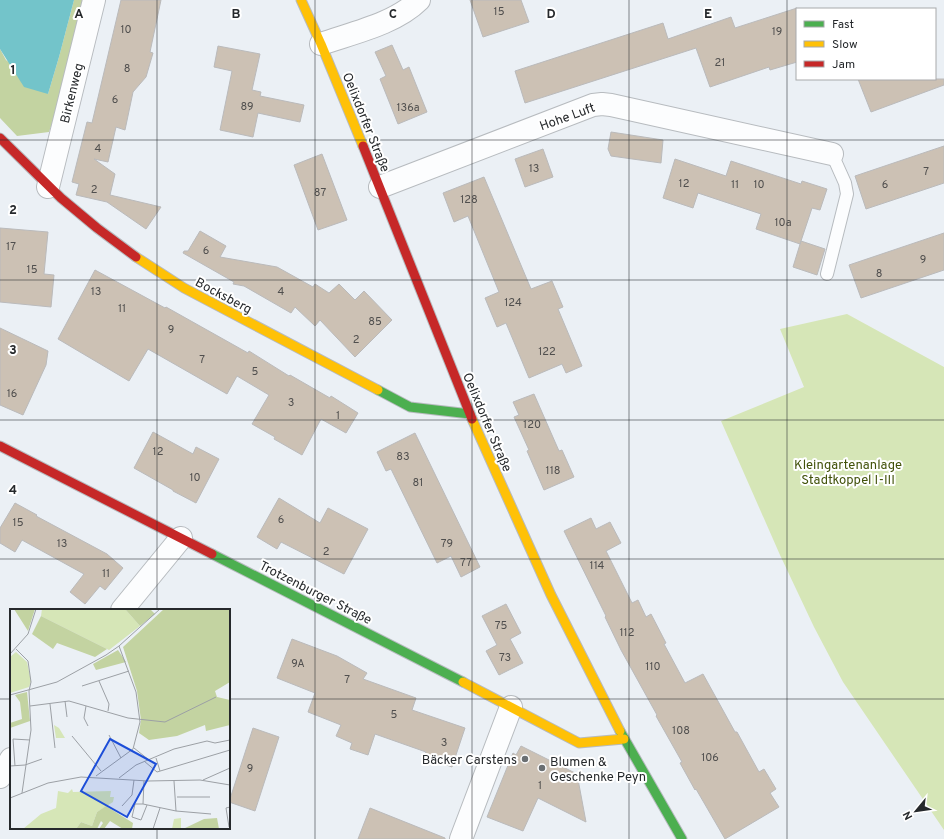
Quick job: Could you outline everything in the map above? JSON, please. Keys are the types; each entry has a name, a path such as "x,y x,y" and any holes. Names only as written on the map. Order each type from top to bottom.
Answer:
{"street":[{"name":"Birkenweg","path":"48,187 94,0"},
{"name":"Oelixdorfer Straße","path":"301,0 321,44 380,187 470,414 551,595 624,739 682,839"},
{"path":"321,44 382,24 402,14 419,0"},
{"name":"Hohe Luft","path":"380,187 593,105 602,104 832,154"},
{"name":"Bocksberg","path":"0,138 48,187 69,206 154,270 184,288 410,407 470,414"},
{"name":"Trotzenburger Straße","path":"0,446 512,708 579,744 624,739"},
{"path":"123,609 181,538"},
{"path":"461,839 512,708"},
{"path":"0,777 10,761"}],"lane":[{"path":"827,274 847,194 845,183 832,154"}],"green space":[{"path":"74,0 83,0 56,112 49,132 17,136 0,118 0,49 6,60 48,94"},
{"name":"Kleingartenanlage Stadtkoppel I-III","path":"847,314 944,367 944,830 843,682 814,627 780,555 721,421 804,387 780,329"}],"water":[{"path":"0,0 74,0 48,94 24,87 0,49"}],"building":[{"path":"121,0 161,0 150,52 153,53 146,77 133,92 125,130 116,127 108,162 94,159 115,174 110,195 161,207 146,229 107,202 76,195 79,184 72,182 87,122 92,123"},
{"path":"470,0 521,0 529,22 483,37"},
{"path":"796,8 796,62 770,70 769,67 710,87 696,48 525,103 515,71 663,23 668,39 731,17 735,28"},
{"path":"392,45 403,70 409,67 427,112 398,124 380,79 386,76 375,52"},
{"path":"218,46 260,54 252,90 261,92 260,96 304,105 300,122 258,113 253,137 220,130 232,71 214,67"},
{"path":"944,79 944,85 871,112 858,80"},
{"path":"611,132 663,140 661,163 611,156 608,149"},
{"path":"944,146 944,183 866,209 855,176"},
{"path":"543,149 553,177 525,187 515,159"},
{"path":"322,154 347,220 318,230 294,165"},
{"path":"675,159 726,176 731,161 801,184 802,181 827,189 820,210 812,208 800,244 756,229 761,214 698,193 693,208 663,198"},
{"path":"484,177 531,289 552,281 563,307 558,309 582,366 566,373 562,364 529,378 506,323 497,327 485,298 499,292 468,216 454,222 443,193"},
{"path":"0,228 48,232 44,274 54,275 51,307 0,302"},
{"path":"200,231 226,246 220,257 277,267 313,287 315,284 329,293 339,284 355,300 364,291 392,320 355,357 320,320 315,326 295,307 291,313 244,286 233,284 234,282 183,253 184,251 188,251"},
{"path":"944,233 944,270 861,298 849,265"},
{"path":"801,241 825,249 817,275 793,267"},
{"path":"95,270 165,308 166,307 248,353 249,351 289,376 290,375 330,398 331,396 358,413 346,433 321,419 302,455 252,424 269,395 237,376 227,394 148,349 129,381 58,339"},
{"path":"0,328 48,351 46,365 23,415 0,405"},
{"path":"534,394 559,451 562,450 574,477 544,490 527,451 529,450 514,417 519,415 513,402"},
{"path":"153,432 193,454 196,447 219,459 196,503 134,468"},
{"path":"415,433 480,567 461,577 451,556 437,563 391,469 386,471 377,452"},
{"path":"279,498 320,523 328,508 368,529 344,574 281,542 277,549 257,537"},
{"path":"15,503 107,554 123,568 105,590 100,586 85,604 70,592 84,574 22,540 15,552 0,543 0,528"},
{"path":"591,518 596,529 610,522 621,543 606,551 632,603 638,600 646,617 651,614 666,643 664,644 685,683 703,674 759,772 764,769 776,789 770,793 779,807 725,839 680,763 682,762 621,650 564,531"},
{"path":"506,604 521,633 510,639 523,663 499,675 486,651 497,645 482,616"},
{"path":"292,639 337,656 367,673 363,679 416,698 412,710 465,728 452,767 424,757 426,752 375,734 368,755 350,749 352,743 336,736 341,725 308,712 315,693 277,678"},
{"path":"253,728 279,737 255,811 230,802"},
{"path":"521,746 577,774 586,822 538,798 523,831 487,817 513,753 516,755"},
{"path":"370,808 445,838 445,839 358,839"}],"traffic: fast":[{"path":"378,390 410,407 470,414"},
{"path":"212,554 463,682"},
{"path":"620,731 682,839"}],"traffic: slow":[{"path":"301,0 321,44 363,146"},
{"path":"136,257 184,288 378,390"},
{"path":"472,419 551,595 620,731"},
{"path":"463,682 579,743 624,739"}],"traffic: jam":[{"path":"0,138 61,198 97,228 136,257"},
{"path":"363,146 472,419"},
{"path":"0,446 212,554"}],"place":[{"name":"Bäcker Carstens","path":"525,759"},
{"name":"Blumen & Geschenke Peyn","path":"542,768"}]}
